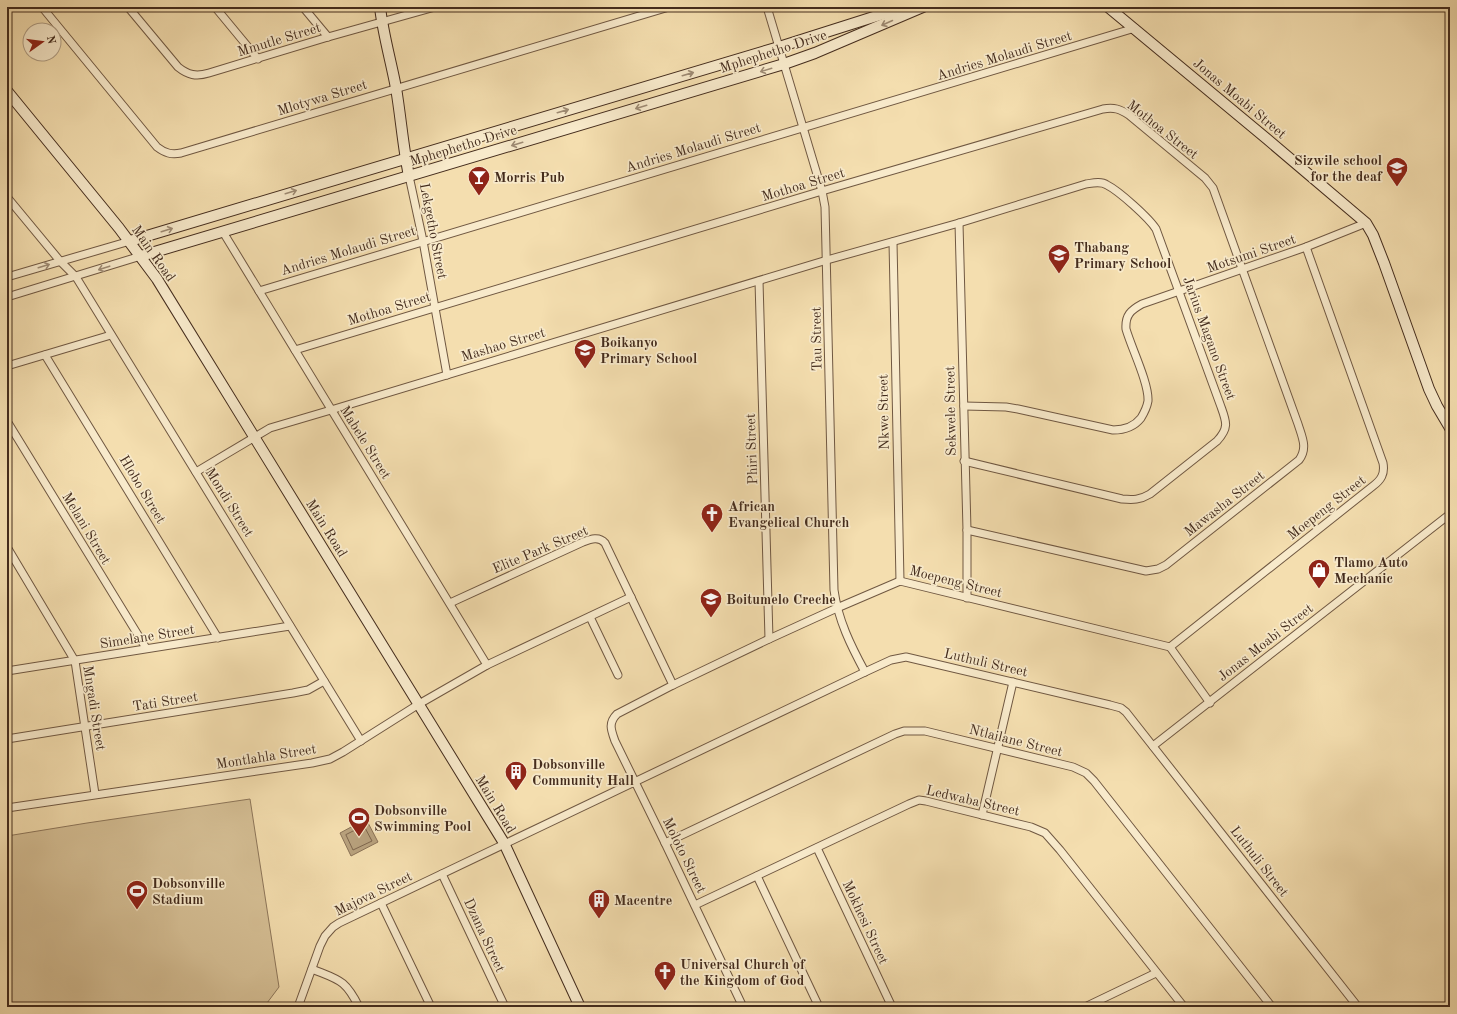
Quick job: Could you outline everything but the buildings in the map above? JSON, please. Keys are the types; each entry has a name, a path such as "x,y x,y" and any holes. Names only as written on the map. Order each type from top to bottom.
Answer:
{"street":[{"name":"Mlotywa Street","path":"42,7 157,147 168,154 181,153 669,7"},
{"name":"Mmutle Street","path":"128,7 178,67 188,74 197,75 258,59 328,37 435,7"},
{"path":"214,7 258,59"},
{"path":"303,7 328,37"},
{"name":"Lekgetho Street","path":"380,7 396,88 405,158 423,241 447,375"},
{"name":"Tau Street","path":"767,7 822,191 826,216 834,590 837,608 851,646 865,672"},
{"name":"Mphephetho Drive","path":"7,277 779,47 905,7"},
{"name":"Mphephetho Drive","path":"7,297 784,64 830,47 923,7"},
{"name":"Jonas Moabi Street","path":"1108,7 1135,28 1366,223 1373,235 1384,263 1429,389 1450,428"},
{"name":"Andries Molaudi Street","path":"259,291 1135,28"},
{"name":"Main Road","path":"7,91 130,241 157,279 504,843 580,1007"},
{"name":"Mothoa Street","path":"295,350 822,191 1104,109 1114,108 1129,115 1210,184 1217,197 1242,269"},
{"name":"Jarius Magano Street","path":"827,260 959,223 1086,184 1102,183 1108,185 1153,224 1162,243 1220,404 1226,425 1225,430 1217,441 1150,494 1143,498 1130,500 964,461"},
{"name":"Mondi Street","path":"9,202 60,261 76,277 361,741"},
{"name":"Sekwele Street","path":"959,223 964,461 967,530 967,598"},
{"name":"Motsumi Street","path":"964,406 1000,406 1018,408 1114,430 1132,426 1143,415 1147,407 1148,400 1144,383 1128,336 1125,321 1134,309 1142,304 1306,247 1366,223"},
{"name":"Mabele Street","path":"223,232 487,665"},
{"name":"Nkwe Street","path":"893,242 900,581"},
{"name":"Moepeng Street","path":"617,714 673,685 837,608 900,581 1170,647 1373,486 1383,475 1384,463 1306,247"},
{"name":"Mashao Street","path":"196,472 270,428 827,260"},
{"name":"Mawasha Street","path":"967,530 1146,571 1152,571 1166,565 1299,460 1303,454 1303,440 1242,269"},
{"name":"Phiri Street","path":"759,281 769,640"},
{"path":"7,366 111,335"},
{"name":"Hlobo Street","path":"45,355 218,638"},
{"name":"Melani Street","path":"7,421 146,648"},
{"name":"Jonas Moabi Street","path":"1153,746 1210,703 1450,514"},
{"name":"Elite Park Street","path":"450,603 592,538 602,540 605,543 673,685"},
{"name":"Mngadi Street","path":"7,548 75,661 95,794"},
{"name":"Montlahla Street","path":"7,808 312,763 330,759 419,704 487,665 631,597"},
{"path":"590,617 618,675"},
{"name":"Simelane Street","path":"7,671 290,626"},
{"path":"1170,647 1210,703"},
{"name":"Luthuli Street","path":"504,843 865,672 899,657 906,657 1110,704 1121,708 1132,718 1358,1007"},
{"name":"Tati Street","path":"7,739 297,693 308,690 324,681"},
{"path":"982,815 1013,682"},
{"name":"Moloto Street","path":"617,714 611,723 611,729 615,741 743,1007"},
{"name":"Ntlailane Street","path":"665,843 904,731 925,731 1073,767 1086,773 1094,781 1272,1007"},
{"name":"Ledwaba Street","path":"695,905 919,800 1031,827 1040,830 1050,837 1184,1007"},
{"name":"Majova Street","path":"298,1007 320,946 333,927 504,843"},
{"name":"Mokhesi Street","path":"817,848 892,1007"},
{"name":"Dzana Street","path":"442,874 505,1007"},
{"path":"757,876 819,1007"},
{"path":"381,903 430,1007"},
{"path":"312,969 346,985 351,991 359,1007"},
{"path":"1085,1007 1156,973"}],"shaded area":[{"name":"Dobsonville Stadium","path":"250,799 279,987 264,1007 7,1007 7,836"}],"water":[{"name":"Dobsonville Swimming Pool","path":"366,819 378,842 351,856 340,833"}],"place":[{"name":"Sizwile school for the deaf","path":"1397,188"},
{"name":"Morris Pub","path":"479,196"},
{"name":"Thabang Primary School","path":"1059,274"},
{"name":"Boikanyo Primary School","path":"585,370"},
{"name":"African Evangelical Church","path":"712,534"},
{"name":"Tlamo Auto Mechanic","path":"1319,590"},
{"name":"Boitumelo Creche","path":"711,618"},
{"name":"Dobsonville Community Hall","path":"516,792"},
{"name":"Dobsonville Swimming Pool","path":"359,838"},
{"name":"Dobsonville Stadium","path":"137,910"},
{"name":"Macentre","path":"599,920"},
{"name":"Universal Church of the Kingdom of God","path":"665,992"}]}
